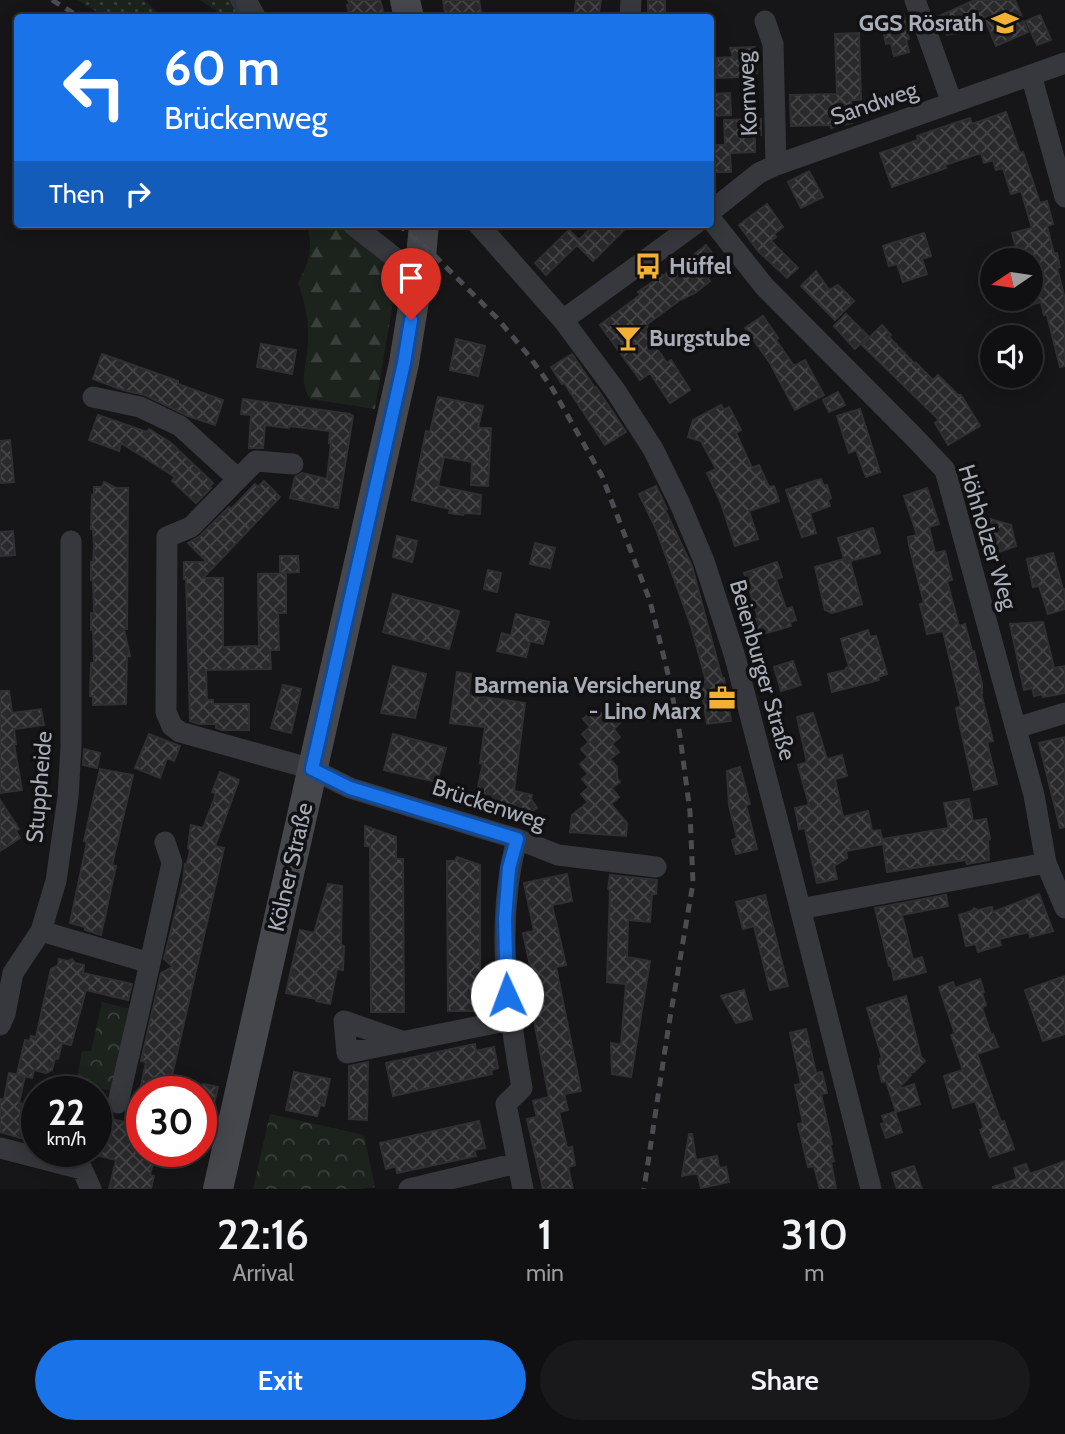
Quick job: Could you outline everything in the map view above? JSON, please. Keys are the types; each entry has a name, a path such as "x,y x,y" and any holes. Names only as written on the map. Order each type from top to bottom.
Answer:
{"main road":[{"name":"Kölner Straße","path":"218,1189 404,363 424,228"}],"street":[{"path":"915,0 952,103"},
{"name":"Kornweg","path":"765,20 773,44 776,165"},
{"name":"Sandweg","path":"714,209 759,173 776,165 1065,64"},
{"path":"1031,75 1065,197"},
{"name":"Höhholzer Weg","path":"714,215 764,286 944,470 1034,795 1046,863 1065,908"},
{"path":"358,228 420,266"},
{"name":"Beienburger Straße","path":"482,228 563,320 615,390 653,449 704,561 735,657 871,1189"},
{"path":"563,320 690,228"},
{"path":"93,397 140,407 180,426 238,479 257,461 293,464"},
{"name":"Brückenweg","path":"238,479 191,527 167,537 166,712 172,726 180,732 312,769 350,788 517,839 558,855 656,867"},
{"name":"Stuppheide","path":"0,1025 5,1014 7,969 41,931 56,881 68,797 71,747 71,541"},
{"path":"1016,728 1065,713"},
{"path":"517,839 509,868 505,919 507,995 522,1088 506,1104 523,1189"},
{"path":"118,1103 172,863 164,842"},
{"path":"800,909 1046,863"},
{"path":"41,931 150,963"},
{"path":"404,1042 510,1020"},
{"path":"0,1148 82,1169 91,1189"},
{"path":"410,1189 468,1182 517,1163"}],"green space":[{"path":"78,0 144,0 160,14 100,14"},
{"path":"200,0 237,0 246,14 221,14"},
{"path":"308,228 350,228 399,267 375,409 310,399 306,392 304,378 308,328 298,283 309,255"},
{"path":"102,1002 131,1009 112,1091 112,1076 77,1076 82,1051 91,1051"},
{"path":"270,1114 364,1135 375,1187 253,1189"}],"building":[{"path":"348,0 380,0 384,14 349,14 347,5 350,5"},
{"path":"443,0 479,0 481,14 445,14"},
{"path":"576,0 601,0 599,14 574,14"},
{"path":"648,0 665,0 665,14 648,14"},
{"name":"GGS Rösrath","path":"975,0 1015,0 1028,32 996,46 986,22 947,35 939,16"},
{"path":"904,15 909,52 894,56 891,43 886,44 881,21"},
{"path":"1040,15 1051,40 1037,45 1026,21"},
{"path":"859,33 861,100 851,100 852,123 831,128 831,125 791,126 790,95 837,94 835,34"},
{"path":"755,47 757,73 717,78 717,58 733,57 730,48"},
{"path":"730,93 731,115 714,116 714,94"},
{"path":"1006,112 1040,203 1047,201 1053,224 1047,226 1054,254 1057,253 1060,267 1057,268 1065,299 1065,366 1060,367 1047,315 1044,315 1043,311 1043,248 1016,248 1012,233 1032,228 1021,191 1011,194 1003,168 996,170 993,160 984,163 981,153 892,187 880,153 918,140 917,136 970,118 972,124"},
{"path":"761,119 761,135 755,136 755,152 730,153 731,172 714,172 714,145 725,145 724,120"},
{"path":"809,171 823,197 801,208 788,182"},
{"path":"767,204 783,227 774,234 776,237 771,241 798,268 787,278 758,251 739,225"},
{"path":"591,228 626,228 593,261 577,245 546,275 535,263 569,230 579,240"},
{"path":"924,233 931,256 922,259 927,274 903,282 897,264 889,266 883,246"},
{"path":"706,245 723,267 708,278 710,281 695,293 680,300 646,325 650,330 646,333 667,363 671,360 690,390 670,403 650,373 640,380 600,325 640,295 638,292 662,275 669,271 671,273"},
{"path":"816,271 829,290 838,285 854,301 835,320 801,286"},
{"path":"846,314 868,336 855,349 834,326"},
{"path":"763,316 794,366 805,360 824,395 795,410 770,363 745,328"},
{"path":"882,325 891,335 889,337 933,380 938,375 961,395 980,426 948,445 935,423 939,420 862,345"},
{"path":"456,339 485,346 478,376 450,370"},
{"path":"261,344 296,350 292,374 257,367"},
{"path":"102,354 223,400 215,425 188,416 145,395 93,379"},
{"path":"572,354 626,432 605,445 551,367"},
{"path":"838,392 845,405 829,412 823,400"},
{"path":"438,397 483,406 478,428 491,428 488,486 471,485 472,462 444,457 438,486 481,495 480,514 449,513 450,509 412,500 426,431 430,432"},
{"path":"243,399 353,416 338,508 290,498 295,477 302,473 327,479 330,431 265,425 263,448 249,448 251,415 241,414"},
{"path":"721,405 724,410 729,407 741,430 736,433 752,468 759,465 769,487 774,486 779,501 749,511 758,539 735,546 721,503 707,473 716,469 701,441 688,437 693,420"},
{"path":"860,409 880,472 866,477 856,450 849,453 837,416"},
{"path":"98,415 147,432 149,429 171,443 213,483 209,487 211,488 196,503 172,481 175,477 121,443 119,451 89,440"},
{"path":"10,440 14,482 0,483 0,441"},
{"path":"821,479 824,486 827,485 831,498 828,500 830,506 810,513 816,533 802,537 786,490"},
{"path":"264,481 280,497 203,578 223,578 223,647 259,646 258,574 286,573 286,613 278,613 279,650 270,650 271,669 206,670 207,700 213,700 213,704 249,704 249,730 222,730 216,728 216,724 190,721 184,562 207,562 188,543 200,536 229,507 231,509 255,484 258,487"},
{"path":"104,482 116,488 128,488 127,629 124,629 130,656 127,656 126,704 93,705 93,696 90,696 91,663 94,663 91,630 91,613 94,613 91,580 94,546 91,529 92,495 94,487 102,487"},
{"path":"656,486 692,566 724,678 731,721 707,724 700,682 706,681 691,626 656,529 639,494"},
{"path":"927,488 939,524 929,527 935,553 945,551 952,580 947,581 959,626 965,624 974,651 993,741 987,742 997,784 974,790 956,708 961,706 943,631 927,634 920,604 924,603 909,545 908,537 917,535 904,496"},
{"path":"987,518 1011,525 1016,546 996,553"},
{"path":"873,528 880,553 850,561 862,604 832,613 825,610 815,567 844,559 838,538"},
{"path":"13,531 15,555 0,556 0,532"},
{"path":"397,536 417,541 412,562 393,557"},
{"path":"535,543 555,548 550,568 530,564"},
{"path":"1053,553 1063,590 1065,589 1065,609 1048,614 1039,586 1033,587 1027,559"},
{"path":"280,556 298,556 299,572 280,573"},
{"path":"777,562 782,577 776,579 786,609 792,607 796,620 790,622 791,626 763,634 762,630 756,632 752,620 758,618 744,573"},
{"path":"488,570 501,573 497,592 484,589"},
{"path":"393,594 459,611 449,649 383,632"},
{"path":"516,614 549,622 543,644 530,641 526,657 497,651 502,633 511,636"},
{"path":"1043,622 1054,668 1065,666 1065,693 1043,697 1043,694 1034,696 1032,688 1024,690 1010,624"},
{"path":"868,630 870,637 876,636 887,674 878,677 879,680 832,692 828,674 849,667 841,639"},
{"path":"793,661 801,685 781,691 774,667"},
{"path":"393,666 426,674 415,718 381,713"},
{"path":"457,672 471,674 469,695 525,703 514,791 532,795 531,799 537,808 529,813 526,824 494,816 490,809 493,795 477,792 483,763 480,763 485,727 450,723"},
{"path":"283,685 301,689 291,733 271,728"},
{"path":"0,691 9,691 12,713 41,709 44,725 14,729 22,790 0,793"},
{"path":"592,712 615,714 621,722 614,729 620,737 612,744 619,752 610,759 617,767 617,778 620,782 612,788 619,797 611,804 627,823 626,836 570,832 572,815 588,802 581,794 589,787 582,779 588,774 580,764 588,757 581,749 589,742 582,734 590,727 583,719"},
{"path":"813,713 827,759 842,755 847,776 835,779 843,817 868,811 872,831 880,830 882,839 949,828 944,803 969,799 973,821 986,819 990,839 989,860 967,864 966,860 887,872 883,844 846,851 847,858 834,866 837,879 817,883 805,828 799,829 795,808 809,805 798,765 807,762 797,717"},
{"path":"149,734 180,746 174,761 167,758 160,778 135,768"},
{"path":"393,734 446,748 437,782 384,770"},
{"path":"1065,737 1065,827 1060,828 1039,743"},
{"path":"84,749 100,753 97,768 83,765"},
{"path":"740,767 750,804 746,805 757,849 736,854 732,840 737,838 729,805 727,771"},
{"path":"100,769 133,775 112,865 116,866 101,935 70,923"},
{"path":"220,772 239,780 215,846 224,848 172,1076 143,1076 146,1062 141,1061 161,973 173,967 164,959 190,851 188,848 191,825 203,828 216,794 212,792"},
{"path":"0,800 19,829 16,831 20,838 0,851"},
{"path":"365,826 396,837 396,859 403,859 404,1012 371,1012 370,846 365,846"},
{"path":"457,857 480,865 480,1011 448,1011 447,861 455,861"},
{"path":"567,874 572,901 552,905 566,965 556,967 581,1091 564,1094 568,1110 559,1112 567,1148 572,1147 575,1165 568,1167 573,1189 543,1189 527,1119 537,1117 533,1101 549,1097 528,990 535,989 523,933 534,931 524,883"},
{"path":"610,875 657,880 656,894 652,894 650,922 628,920 627,957 650,961 631,1077 612,1074 611,1043 621,1045 626,984 607,982"},
{"path":"328,884 342,886 341,945 344,946 343,970 337,969 330,1004 286,993 300,930 314,933"},
{"path":"1039,894 1053,931 1030,937 1029,932 999,939 1001,945 978,952 976,944 966,946 959,915 974,908 978,910 992,907 993,912"},
{"path":"765,895 788,986 770,990 754,926 743,929 736,902"},
{"path":"946,895 948,906 902,915 913,960 922,957 926,972 894,980 875,908"},
{"path":"59,959 72,959 75,963 84,965 83,973 132,984 128,1000 86,990 71,1045 62,1043 52,1070 46,1073 34,1070 32,1076 17,1074 25,1040 30,1041 31,1036 36,1037 51,969 58,965"},
{"path":"1065,976 1065,1034 1043,1041 1025,990"},
{"path":"980,979 986,1005 982,1007 998,1047 977,1054 1001,1122 1004,1121 1014,1149 990,1157 980,1130 984,1128 975,1101 953,1108 944,1076 963,1070 951,1035 955,1034 939,987 953,982 955,988"},
{"path":"744,990 752,1019 736,1023 721,996"},
{"path":"906,996 921,1057 925,1061 910,1073 897,1090 914,1084 920,1104 896,1112 886,1081 882,1082 878,1066 881,1065 882,1058 867,1008"},
{"path":"806,1029 816,1073 822,1072 827,1093 821,1094 832,1144 834,1161 831,1162 836,1189 820,1189 814,1166 808,1167 798,1124 803,1123 795,1085 801,1084 790,1033"},
{"path":"475,1044 476,1051 494,1047 498,1068 491,1070 492,1074 393,1096 386,1063"},
{"path":"368,1062 367,1120 349,1119 349,1066"},
{"path":"294,1072 330,1079 324,1106 320,1105 317,1116 286,1110"},
{"path":"9,1073 25,1076 21,1076 19,1103 21,1138 0,1132 0,1099 4,1100"},
{"path":"895,1112 902,1132 886,1138 881,1124 885,1123 882,1116"},
{"path":"112,1119 126,1122 126,1167 152,1167 150,1175 154,1176 151,1189 109,1189 116,1160 112,1159"},
{"path":"479,1121 485,1148 474,1150 476,1156 397,1173 396,1166 386,1169 380,1143"},
{"path":"689,1134 692,1134 696,1160 717,1156 719,1167 726,1167 729,1182 701,1188 697,1173 682,1176"},
{"path":"1065,1161 1065,1189 993,1189 1017,1179 1014,1168 1026,1164 1030,1174"},
{"path":"914,1166 922,1189 897,1189 892,1173"}],"waterway":[{"path":"232,0 240,14"}],"railway":[{"path":"52,0 75,14"},
{"path":"403,228 431,252 497,318 552,388 602,476 650,601 680,736 690,812 693,883 644,1189"}],"place":[{"name":"GGS Rösrath","path":"1005,23"},
{"name":"Hüffel","path":"648,266"},
{"name":"Burgstube","path":"628,338"},
{"name":"Barmenia Versicherung - Lino Marx","path":"722,698"}],"route":[{"path":"411,320 404,363 312,769 350,788 517,839 509,868 505,919 507,995"}]}
